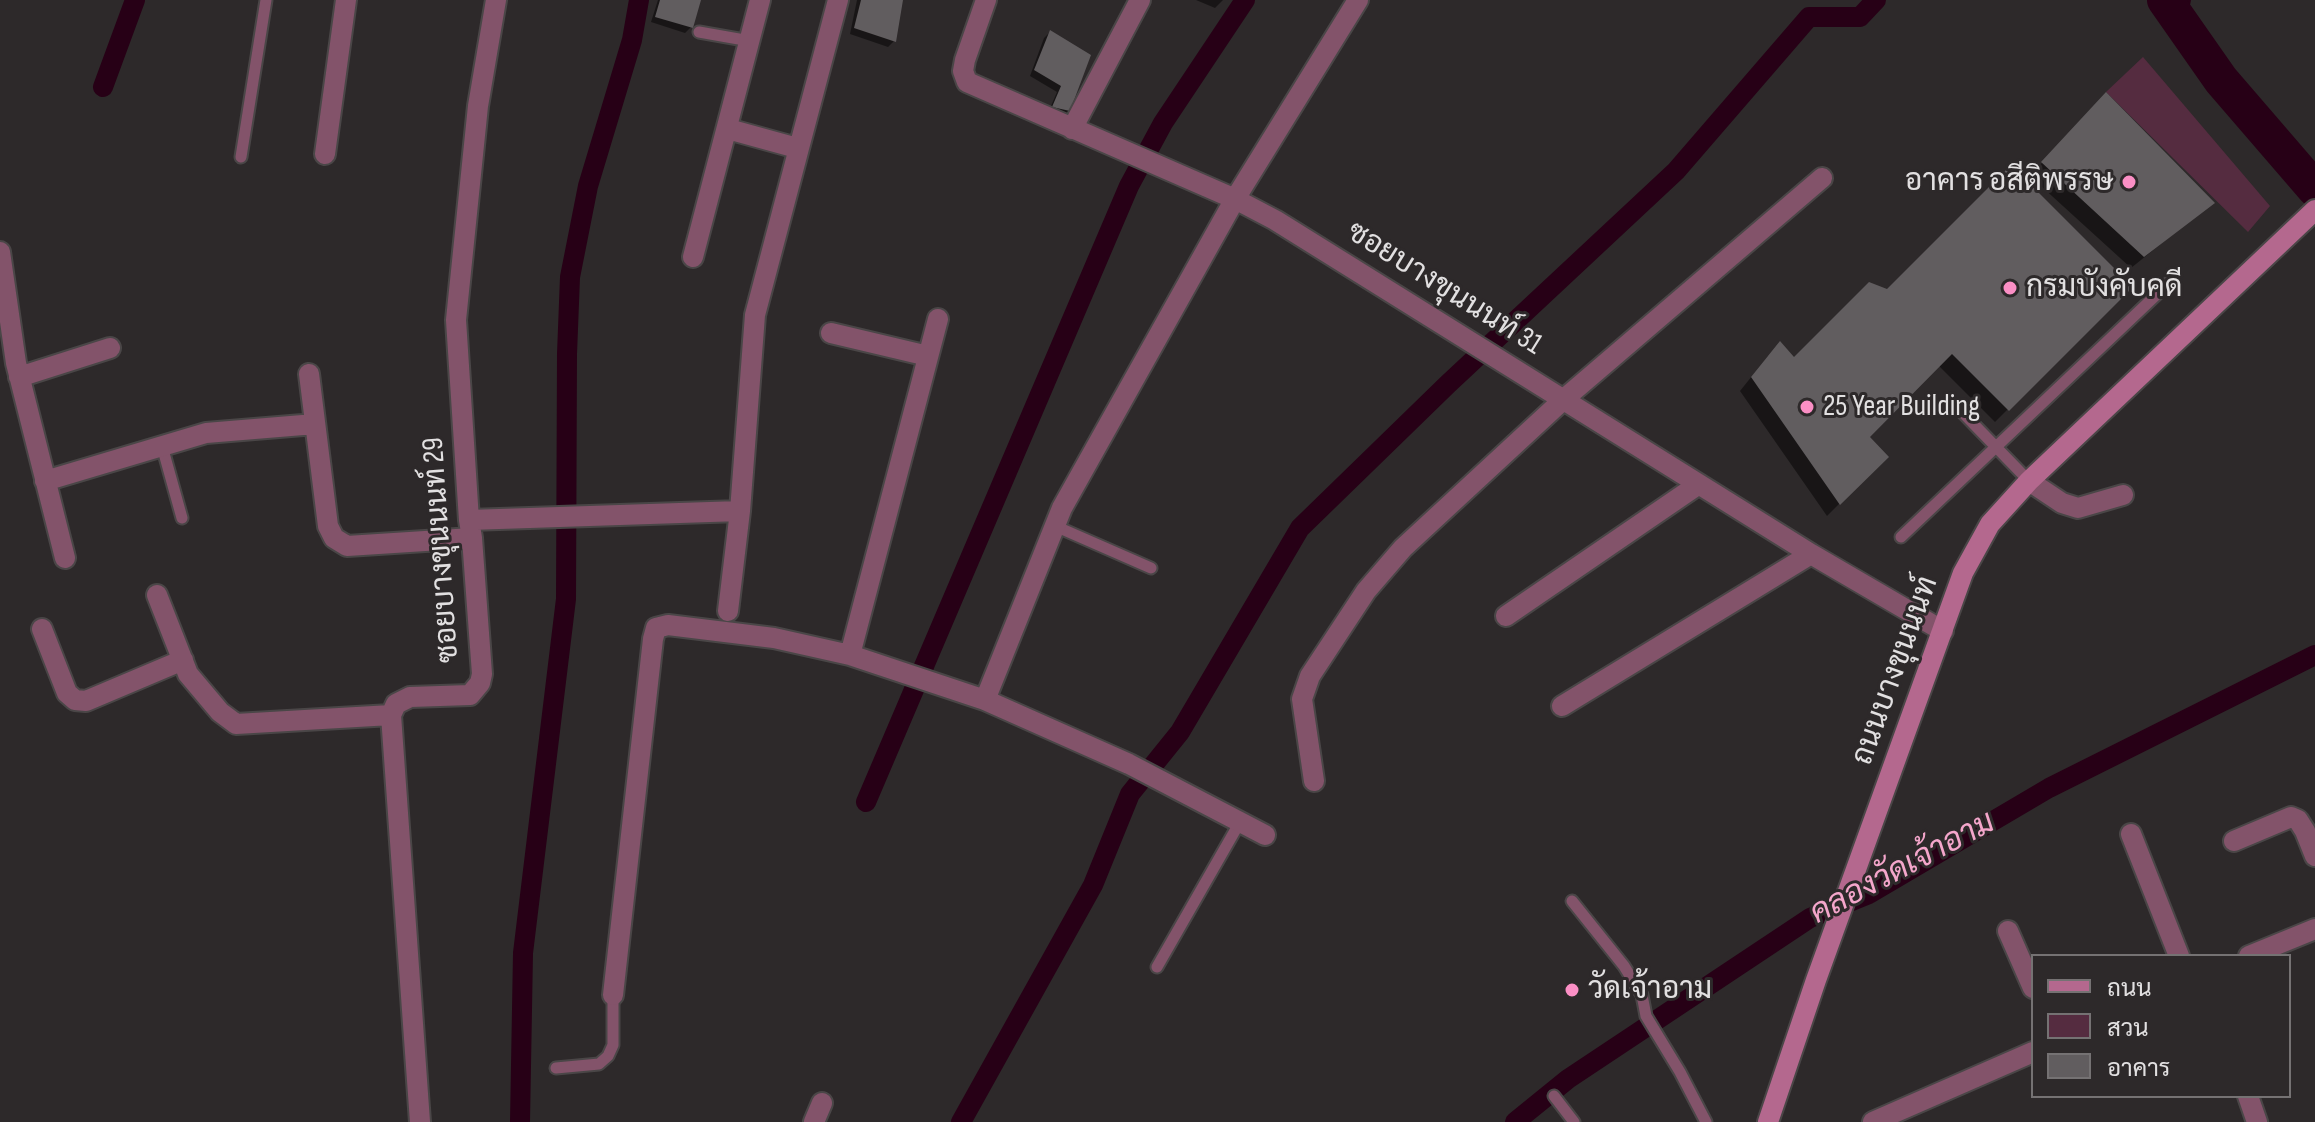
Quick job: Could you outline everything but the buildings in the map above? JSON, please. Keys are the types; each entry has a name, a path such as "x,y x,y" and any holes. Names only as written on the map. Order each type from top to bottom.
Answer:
{"street":[{"path":"325,154 346,0"},
{"name":"ซอยบางขุนนนท์ 29","path":"391,715 396,704 403,699 470,695 480,683 482,674 456,320 478,106 496,0"},
{"path":"693,257 760,0"},
{"path":"728,611 740,511 755,315 838,0"},
{"name":"ซอยบางขุนนนท์ 31","path":"986,0 965,60 964,77 972,85 1235,199 1275,220 1811,554 1943,631"},
{"path":"1072,129 1140,0"},
{"path":"985,700 1062,508 1235,199 1358,0"},
{"path":"728,129 797,148"},
{"path":"1314,781 1302,699 1310,676 1366,591 1403,548 1564,399 1822,178"},
{"name":"ถนนบางขุนนนท์","path":"1768,1122 1963,573 1990,524 2029,481 2315,210"},
{"path":"0,252 19,377 65,558"},
{"path":"850,655 938,319"},
{"path":"831,333 928,356"},
{"path":"19,377 110,348"},
{"path":"309,374 328,526 334,538 347,546 470,529 740,511"},
{"path":"45,481 206,433 315,424"},
{"path":"2029,481 2062,503 2078,508 2123,495"},
{"path":"1506,616 1699,484"},
{"path":"1562,706 1811,554"},
{"path":"157,595 188,674 220,712 236,724 391,715 420,1122"},
{"path":"613,995 656,628 668,625 774,638 850,655 985,700 1129,764 1265,835"},
{"path":"42,629 67,693 75,700 86,701 183,660"},
{"path":"2234,841 2291,817 2298,820 2305,831 2315,856"},
{"path":"2131,834 2178,954"},
{"path":"2254,954 2315,929"},
{"path":"2008,931 2031,983"},
{"path":"1873,1122 2031,1053"},
{"path":"2249,1098 2257,1122"}],"lane":[{"path":"241,157 266,0"},
{"path":"699,32 750,41"},
{"path":"1901,537 2172,280"},
{"path":"1962,412 2029,481"},
{"path":"162,446 182,518"},
{"path":"1055,526 1151,568"},
{"path":"1157,967 1240,822"},
{"path":"1572,901 1624,966 1642,995 1646,1016 1706,1122"},
{"path":"556,1068 599,1064 608,1056 613,1045 613,995"},
{"path":"1554,1096 1574,1122"}],"green space":[{"path":"2143,57 2270,206 2248,232 2106,92"}],"waterway":[{"path":"103,87 135,0"},
{"path":"520,1122 523,953 566,599 570,277 588,186 632,40 639,0"},
{"path":"866,802 1129,186 1163,123 1245,0"},
{"path":"961,1122 1093,885 1130,794 1180,732 1300,528 1448,384 1676,171 1809,17 1860,17 1876,0"},
{"path":"2165,0 2221,80 2315,189"},
{"path":"2172,10 2181,0"},
{"name":"คลองวัดเจ้าอาม","path":"1515,1122 1568,1079 1810,918 1869,894 2049,788 2315,655"}],"place":[{"name":"อาคาร อสีติพรรษ","path":"2129,182"},
{"name":"กรมบังคับคดี","path":"2010,288"},
{"name":"25 Year Building","path":"1807,407"},
{"name":"วัดเจ้าอาม","path":"1572,990"}]}
